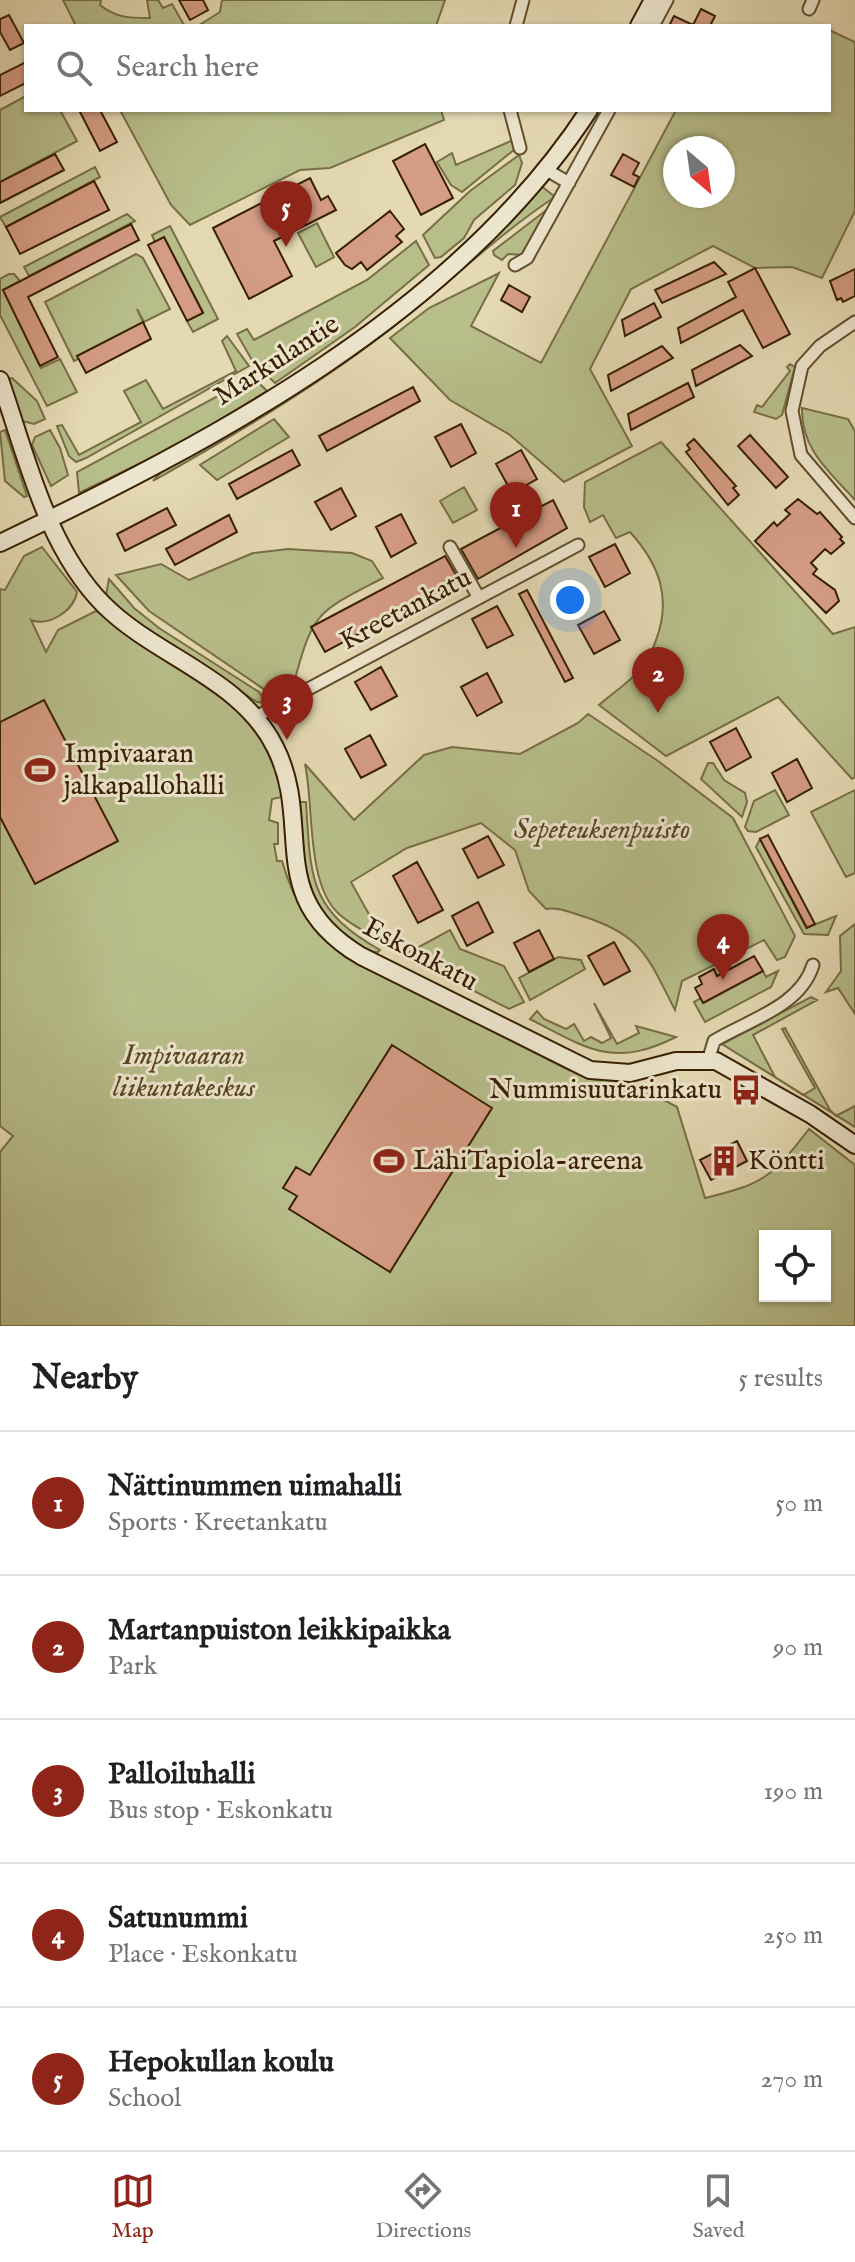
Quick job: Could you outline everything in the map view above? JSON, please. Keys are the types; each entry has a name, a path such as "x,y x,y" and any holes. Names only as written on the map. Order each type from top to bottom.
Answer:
{"street":[{"path":"517,24 523,0"},
{"path":"640,24 653,0"},
{"path":"654,24 667,0"},
{"path":"511,112 520,148"},
{"name":"Markulantie","path":"0,543 224,427 360,338 464,254 545,169 588,112"},
{"path":"515,265 527,258 608,112"},
{"path":"545,169 569,183"},
{"path":"855,322 809,356 794,391 793,430 801,455 855,518"},
{"name":"Eskonkatu","path":"0,380 49,518 71,561 101,602 129,627 238,700 256,717 273,743 287,781 299,881 314,914 338,940 361,956 590,1070 630,1073 676,1061 708,1061"},
{"name":"Kreetankatu","path":"256,717 578,545"},
{"path":"450,547 479,598"},
{"path":"813,965 809,978 789,998 714,1041 708,1061 730,1068 855,1145"}],"green space":[{"path":"63,0 101,0 100,5 118,15 150,18 147,0 158,0 163,8 172,4 183,24 75,24"},
{"path":"222,0 445,0 437,24 201,24 220,12"},
{"path":"831,31 855,42 855,211 822,278 792,267 755,268 713,246 631,289 590,369 632,446 564,482 510,435 450,400 390,338 429,308 499,273 471,326 541,363 675,112 831,112"},
{"path":"24,97 24,112 61,112 77,141 0,182 0,110"},
{"path":"121,112 442,112 444,120 330,168 300,170 190,225 171,205"},
{"path":"513,140 515,149 462,192 451,185 437,162 452,153 456,165"},
{"path":"519,155 522,163 515,185 474,220 464,238 441,257 435,258 423,235 470,191"},
{"path":"95,167 100,177 6,227 0,217"},
{"path":"540,185 555,197 511,229 384,334 300,393 153,481 163,470 290,395"},
{"path":"549,208 524,255 508,254 502,260 494,255 493,251"},
{"path":"127,214 135,221 29,276 24,267"},
{"path":"317,223 334,257 316,267 298,233"},
{"path":"170,226 218,319 193,332 187,321 203,312 164,237 155,242 152,235"},
{"path":"416,241 429,265 355,327 275,383 253,362 237,334 247,329 254,340 367,280"},
{"path":"136,254 143,258 170,309 144,322 137,309 143,322 74,361 45,302"},
{"path":"14,274 20,281 3,290 41,368 60,359 77,392 47,406 0,315 0,279"},
{"path":"227,336 249,366 86,458 76,462 69,456 57,426 62,425 79,455 141,422 124,391 146,380 163,409 236,371 222,341"},
{"path":"790,364 795,367 782,415 776,419 754,412 757,405 762,407 790,371 787,367"},
{"path":"253,377 267,391 184,442 79,493 77,472"},
{"path":"12,378 37,401 45,419 34,424 22,421 8,379"},
{"path":"802,408 848,419 855,431 855,500 827,470 812,448 806,436"},
{"path":"274,419 289,437 217,480 200,465"},
{"path":"5,430 27,496 24,497 5,481 0,432"},
{"path":"50,430 60,448 68,475 51,486 32,445 35,437"},
{"path":"661,442 833,634 855,627 855,777 852,779 778,697 666,756 599,705 648,661 663,610 660,582 640,544 630,532 616,538 603,515 590,522 584,507 585,482"},
{"path":"464,487 477,510 453,523 440,501"},
{"name":"Impivaaran liikuntakeskus","path":"42,547 77,592 71,605 59,616 38,622 31,620 46,652 58,630 96,611 234,706 259,737 275,771 282,797 272,799 269,820 278,823 278,844 274,844 277,861 282,861 292,891 305,914 345,957 569,1070 591,1079 631,1082 677,1107 705,1198 741,1188 765,1176 809,1129 855,1165 855,1326 0,1326 0,1152 13,1136 0,1126 0,589 5,590 24,556"},
{"path":"288,549 352,553 372,561 383,578 344,598 321,616 307,641 294,683 271,694 149,611 116,575 161,564 189,580 253,553"},
{"path":"109,579 134,608 159,628 259,692 267,703 257,702 123,614 106,595"},
{"name":"Sepeteuksenpuisto","path":"588,714 658,761 733,818 795,936 785,957 777,960 764,940 682,981 675,1010 650,962 631,940 602,923 564,910 546,909 529,891 515,850 481,823 407,848 351,882 385,943 343,917 328,900 316,863 305,764 354,820 424,755 452,747 520,754 578,723"},
{"path":"708,763 713,763 724,780 745,793 747,802 742,817 701,779"},
{"path":"775,790 789,815 756,832 748,831 745,827 754,801"},
{"path":"855,790 855,873 846,877 811,812"},
{"path":"299,802 306,802 313,871 326,905 356,935 380,950 378,952 363,949 349,941 328,919 319,904 306,873"},
{"path":"760,839 806,928 836,916 828,935 804,934 756,847"},
{"path":"855,924 855,1014 838,988 826,992 841,971 840,936"},
{"path":"450,930 460,949 504,966 524,1002 509,1009 404,955"},
{"path":"558,957 581,960 585,969 530,1000 519,978"},
{"path":"763,971 766,977 778,971 771,987 705,1022 694,1002 701,998 704,1003"},
{"path":"811,997 817,1000 753,1035 779,1080 722,1044"},
{"path":"594,1003 617,1044 639,1033 636,1026 676,1037 635,1052 618,1053 586,1046 530,1019 537,1011 544,1019 566,1029 574,1024 584,1041 591,1037 602,1043 611,1038"},
{"path":"785,1028 834,1114 803,1095 815,1088 782,1029"},
{"path":"855,1106 855,1127 837,1116"}],"building":[{"path":"179,0 203,0 208,10 190,20"},
{"path":"701,9 715,16 711,24 694,24"},
{"path":"9,15 24,43 10,50 0,32 0,19"},
{"path":"674,16 691,24 670,24"},
{"path":"24,63 24,84 0,96 0,75"},
{"path":"80,112 101,112 117,142 100,151"},
{"path":"425,144 453,198 421,215 393,161"},
{"path":"55,154 64,170 0,203 0,182"},
{"path":"623,154 639,163 633,174 639,177 634,187 611,175"},
{"path":"310,178 321,200 328,196 336,210 274,241 292,276 249,299 213,228"},
{"path":"94,181 109,210 20,254 6,227"},
{"path":"390,211 404,229 396,236 402,242 367,270 361,262 352,269 345,265 336,253"},
{"path":"131,224 139,240 28,297 58,357 40,366 3,290"},
{"path":"164,237 203,313 187,321 148,245"},
{"path":"714,262 726,274 662,303 655,290"},
{"path":"755,268 790,334 763,348 743,310 681,343 678,328 736,297 728,282"},
{"path":"855,269 855,296 843,302 841,298 837,300 830,281"},
{"path":"509,285 530,297 522,312 501,300"},
{"path":"654,303 661,317 625,336 622,320"},
{"path":"143,322 151,339 86,373 77,356"},
{"path":"740,345 752,356 696,386 692,370"},
{"path":"662,346 673,358 611,391 608,375"},
{"path":"688,383 694,397 631,430 628,414"},
{"path":"413,387 420,401 327,451 319,436"},
{"path":"461,424 476,453 451,467 435,437"},
{"path":"750,435 788,477 776,488 738,446"},
{"path":"694,439 736,486 733,488 739,495 728,505 686,452 690,449 687,445"},
{"path":"292,450 300,465 237,499 229,484"},
{"path":"521,450 537,479 512,493 496,464"},
{"path":"341,488 356,516 331,530 315,502"},
{"path":"798,499 817,514 820,512 844,543 831,554 825,549 811,563 817,569 813,574 835,590 839,601 826,613 755,541 774,522 777,526 790,514 785,510"},
{"path":"553,500 567,528 478,579 461,549"},
{"path":"167,508 176,525 125,551 117,534"},
{"path":"401,514 416,543 391,557 376,527"},
{"path":"229,515 237,532 175,565 166,549"},
{"path":"615,544 630,573 605,587 589,557"},
{"path":"445,556 459,580 325,652 311,627"},
{"path":"527,590 573,678 565,682 519,594"},
{"path":"497,606 513,635 487,648 472,619"},
{"path":"604,611 620,640 594,654 578,625"},
{"path":"381,667 397,696 371,710 355,682"},
{"path":"487,673 502,702 477,716 461,687"},
{"name":"Impivaaran jalkapallohalli","path":"44,700 118,841 35,884 0,817 0,722"},
{"path":"736,728 751,757 726,771 710,742"},
{"path":"370,735 386,765 361,778 345,749"},
{"path":"797,759 812,788 787,802 772,773"},
{"path":"768,835 815,924 807,928 760,839"},
{"path":"488,836 504,865 478,878 463,849"},
{"path":"417,862 443,910 418,923 393,876"},
{"path":"478,902 493,932 467,946 452,916"},
{"path":"539,930 554,959 529,972 514,943"},
{"path":"614,942 630,971 604,985 588,956"},
{"path":"754,956 763,971 703,1003 695,988 702,984 699,977 714,969 717,976"},
{"name":"LähiTapiola-areena","path":"392,1045 492,1108 390,1272 289,1209 297,1196 283,1188 296,1167 310,1175"},
{"name":"Köntti","path":"737,1141 747,1161 711,1180 700,1160"}],"place":[{"name":"Hepokullan koulu","path":"286,247"},
{"name":"Nättinummen uimahalli","path":"516,548"},
{"name":"Martanpuiston leikkipaikka","path":"658,713"},
{"name":"Palloiluhalli","path":"287,740"},
{"name":"Impivaaran jalkapallohalli","path":"40,770"},
{"name":"Satunummi","path":"723,980"},
{"name":"Nummisuutarinkatu","path":"746,1090"},
{"name":"LähiTapiola-areena","path":"389,1161"},
{"name":"Köntti","path":"724,1161"}]}
